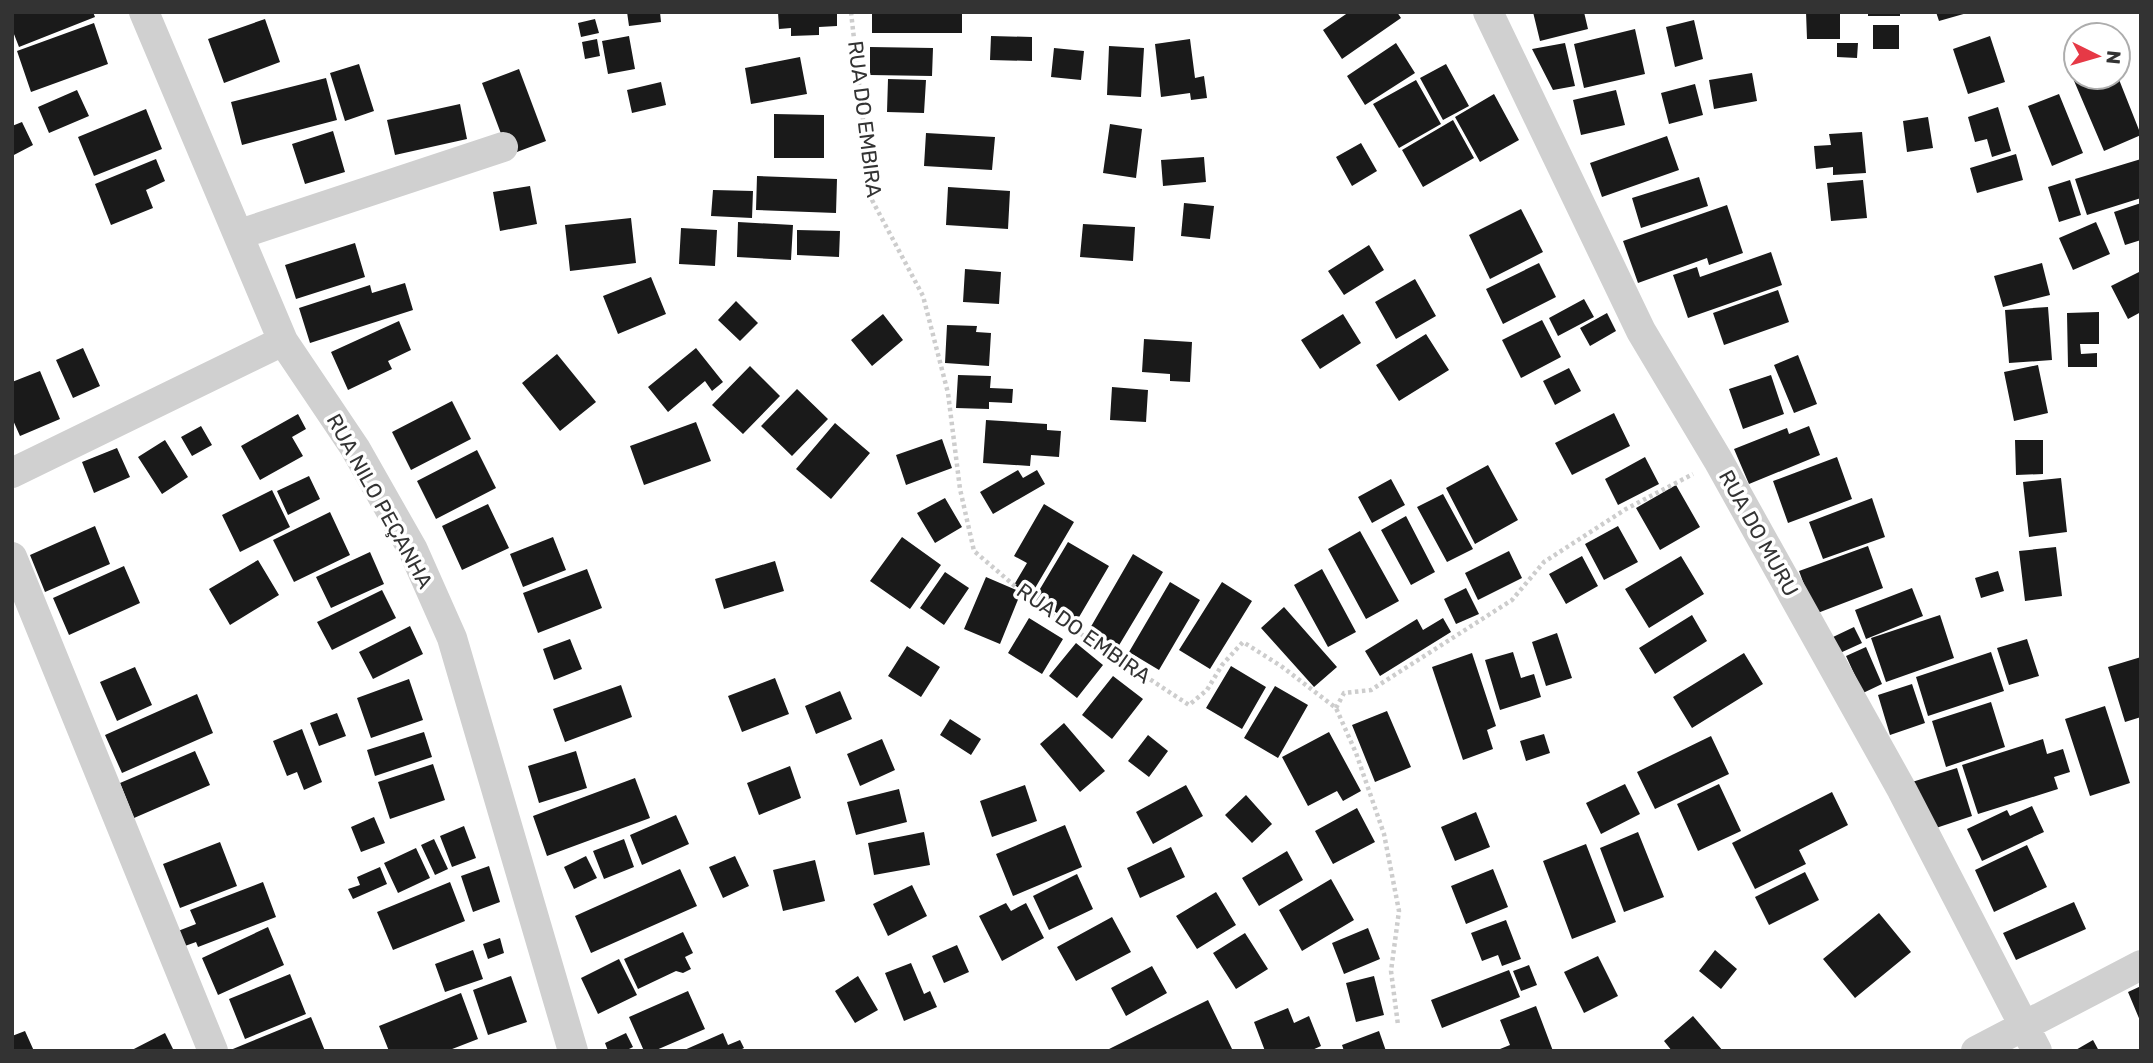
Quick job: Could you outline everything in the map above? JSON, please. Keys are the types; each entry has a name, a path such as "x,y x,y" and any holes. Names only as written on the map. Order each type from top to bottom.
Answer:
{"street":[{"name":"RUA NILO PEÇANHA","path":"144,12 283,341 355,448 413,551 452,638 573,1051"},
{"name":"RUA DO MURU","path":"1488,12 1642,331 1718,460 1902,790 2030,1038"},
{"path":"240,234 503,148"},
{"path":"12,473 283,341"},
{"path":"12,557 213,1051"},
{"path":"1976,1051 2030,1038 2141,965"}],"path":[{"name":"RUA DO EMBIRA","path":"851,12 872,200 923,296 948,393 960,489 974,551 1037,605 1189,705 1208,690 1222,665 1243,642 1281,666 1336,708 1356,753 1384,834 1399,911 1391,971 1398,1025"},
{"path":"1336,708 1344,693 1371,690 1512,600 1544,562 1626,509 1718,460"}],"building":[{"path":"12,12 93,12 95,17 19,47 12,29"},
{"path":"627,12 660,12 661,22 629,26"},
{"path":"778,12 837,12 837,26 819,27 819,35 791,36 791,28 779,29"},
{"path":"872,12 962,12 962,33 872,33"},
{"path":"1349,12 1397,12 1401,18 1342,59 1323,30"},
{"path":"1533,12 1584,12 1588,29 1540,41"},
{"path":"1806,12 1840,12 1840,39 1807,39"},
{"path":"1868,12 1900,12 1900,16 1868,16"},
{"path":"1936,12 1967,12 1967,13 1939,21"},
{"path":"265,19 280,62 224,83 208,39"},
{"path":"595,19 599,33 581,37 578,23"},
{"path":"1694,20 1703,59 1675,67 1666,27"},
{"path":"94,23 108,64 31,92 17,51"},
{"path":"1873,25 1899,25 1899,49 1873,49"},
{"path":"1635,29 1645,74 1584,88 1574,44"},
{"path":"629,36 635,69 608,74 602,41"},
{"path":"991,36 1032,37 1032,61 990,60"},
{"path":"1990,36 2005,82 1968,94 1953,49"},
{"path":"597,39 600,56 585,59 582,42"},
{"path":"1190,39 1195,78 1204,76 1207,98 1191,100 1190,93 1161,97 1155,44"},
{"path":"1396,43 1415,73 1365,105 1347,76"},
{"path":"1565,43 1575,86 1553,90 1532,49"},
{"path":"1837,43 1858,43 1857,58 1837,57"},
{"path":"1109,46 1144,48 1141,97 1107,95"},
{"path":"870,47 933,48 932,76 870,75"},
{"path":"1054,48 1084,51 1081,80 1051,77"},
{"path":"800,57 807,94 751,104 745,68"},
{"path":"359,64 374,111 345,121 330,73"},
{"path":"1446,64 1469,106 1443,120 1420,78"},
{"path":"519,69 546,141 509,155 482,83"},
{"path":"1752,73 1757,101 1714,109 1709,80"},
{"path":"326,78 337,120 242,145 231,102"},
{"path":"888,79 926,80 924,113 887,112"},
{"path":"1416,80 1441,124 1399,148 1373,104"},
{"path":"661,82 666,105 632,113 627,90"},
{"path":"1695,84 1703,115 1669,124 1661,93"},
{"path":"77,90 89,116 49,133 38,107"},
{"path":"1616,90 1625,125 1581,135 1573,100"},
{"path":"2078,91 2124,91 2141,135 2104,151"},
{"path":"1494,94 1519,140 1480,162 1455,117"},
{"path":"2059,94 2083,153 2052,166 2028,106"},
{"path":"460,104 467,139 395,155 387,120"},
{"path":"1998,107 2011,151 1992,157 1987,139 1975,142 1968,117"},
{"path":"146,109 162,149 94,176 78,137"},
{"path":"774,114 824,115 824,158 774,158"},
{"path":"1928,117 1933,148 1907,152 1903,121"},
{"path":"1453,120 1474,158 1423,187 1402,150"},
{"path":"22,122 33,145 12,156 12,126"},
{"path":"1110,124 1142,129 1136,178 1103,173"},
{"path":"333,131 345,172 305,184 292,144"},
{"path":"1862,132 1866,173 1833,175 1833,167 1816,169 1814,146 1831,145 1829,134"},
{"path":"926,133 995,137 992,170 924,166"},
{"path":"1667,136 1679,170 1602,197 1590,163"},
{"path":"1361,143 1377,171 1352,186 1336,157"},
{"path":"2016,154 2023,180 1977,193 1970,168"},
{"path":"1204,157 1206,182 1163,186 1161,160"},
{"path":"156,159 165,181 146,190 153,208 111,225 95,184"},
{"path":"2141,159 2141,198 2087,215 2075,179"},
{"path":"757,176 837,179 836,213 756,210"},
{"path":"1699,177 1708,206 1641,228 1632,198"},
{"path":"1863,180 1867,218 1831,221 1827,183"},
{"path":"2070,180 2081,215 2059,222 2048,187"},
{"path":"530,186 537,224 500,231 493,192"},
{"path":"948,187 1010,191 1008,229 946,225"},
{"path":"713,190 753,191 752,218 711,216"},
{"path":"1184,203 1214,206 1210,239 1181,236"},
{"path":"2141,203 2141,240 2125,245 2114,212"},
{"path":"1727,205 1743,253 1709,265 1707,258 1638,283 1623,241"},
{"path":"1521,209 1543,252 1490,279 1469,235"},
{"path":"631,218 636,263 570,271 565,225"},
{"path":"738,222 793,225 791,260 737,257"},
{"path":"2096,222 2110,254 2073,270 2059,238"},
{"path":"1083,224 1135,227 1133,261 1080,257"},
{"path":"681,228 717,230 715,266 679,264"},
{"path":"797,230 840,231 839,257 797,255"},
{"path":"355,243 365,277 296,299 285,265"},
{"path":"1369,245 1384,270 1344,295 1328,271"},
{"path":"1771,252 1782,285 1688,318 1673,275 1697,267 1700,277"},
{"path":"1539,263 1556,297 1503,324 1486,289"},
{"path":"2042,263 2050,295 2003,307 1994,276"},
{"path":"965,269 1001,272 999,304 963,302"},
{"path":"2141,271 2141,312 2128,319 2111,286"},
{"path":"651,277 666,314 618,334 603,296"},
{"path":"1415,279 1436,316 1396,339 1375,302"},
{"path":"405,283 413,310 310,343 299,308 370,285 372,293"},
{"path":"1778,290 1789,322 1724,345 1713,313"},
{"path":"1584,299 1594,317 1558,336 1549,318"},
{"path":"736,301 758,323 740,341 718,320"},
{"path":"2048,307 2052,360 2009,363 2005,310"},
{"path":"2099,312 2099,344 2080,344 2081,354 2097,353 2097,367 2068,367 2067,313"},
{"path":"1607,313 1616,331 1590,346 1580,328"},
{"path":"883,314 903,340 872,366 851,340"},
{"path":"1343,314 1361,343 1320,369 1301,340"},
{"path":"1542,320 1561,357 1521,378 1502,340"},
{"path":"399,321 411,350 388,361 392,369 348,390 331,352"},
{"path":"947,325 977,326 976,332 991,333 989,366 945,363"},
{"path":"1426,334 1449,370 1399,401 1376,365"},
{"path":"1144,339 1192,342 1190,382 1170,381 1170,374 1142,372"},
{"path":"83,348 100,386 73,398 56,360"},
{"path":"696,348 723,382 712,391 705,381 668,412 648,387"},
{"path":"557,354 596,402 560,431 522,383"},
{"path":"1798,355 1817,404 1794,413 1774,365"},
{"path":"2038,365 2048,413 2014,421 2004,372"},
{"path":"750,366 780,396 743,434 712,405"},
{"path":"1569,368 1581,391 1555,405 1543,381"},
{"path":"40,371 60,419 20,436 12,418 12,382"},
{"path":"958,375 991,376 990,388 1013,389 1012,403 989,402 989,409 956,408"},
{"path":"1771,375 1784,414 1743,429 1729,389"},
{"path":"1112,387 1148,390 1146,422 1110,420"},
{"path":"797,389 828,419 792,456 761,426"},
{"path":"452,401 471,439 411,470 392,432"},
{"path":"1614,413 1630,446 1572,475 1555,443"},
{"path":"298,414 306,429 292,437 303,456 260,480 241,446"},
{"path":"986,420 1047,424 1047,430 1061,431 1059,457 1031,455 1030,466 983,463"},
{"path":"696,422 711,461 644,485 630,446"},
{"path":"835,423 870,453 831,499 796,469"},
{"path":"201,426 212,445 192,456 181,437"},
{"path":"1809,426 1820,455 1749,484 1734,449 1787,428 1789,434"},
{"path":"942,439 952,468 906,485 896,455"},
{"path":"165,440 188,477 162,494 138,457"},
{"path":"2015,440 2043,440 2043,474 2016,475"},
{"path":"117,448 130,477 94,493 82,462"},
{"path":"477,450 496,488 436,519 417,481"},
{"path":"1645,457 1659,484 1618,505 1605,479"},
{"path":"1837,457 1852,499 1788,523 1773,481"},
{"path":"1488,465 1518,520 1475,544 1446,488"},
{"path":"1018,470 1023,478 1037,470 1045,484 993,514 980,492"},
{"path":"309,476 320,499 288,515 277,491"},
{"path":"2061,478 2067,532 2029,537 2023,482"},
{"path":"1391,479 1405,505 1372,523 1358,497"},
{"path":"1676,485 1700,527 1660,550 1636,508"},
{"path":"272,490 290,527 240,552 222,515"},
{"path":"1443,494 1473,549 1447,562 1417,507"},
{"path":"945,498 962,527 935,543 917,513"},
{"path":"1872,498 1885,537 1823,559 1809,522"},
{"path":"488,504 509,548 462,570 442,526"},
{"path":"1044,504 1074,522 1031,595 1014,585 1027,563 1014,556"},
{"path":"330,512 350,555 294,582 273,540"},
{"path":"1406,516 1435,572 1411,585 1381,530"},
{"path":"95,526 110,564 45,592 30,555"},
{"path":"1618,526 1638,562 1604,580 1585,544"},
{"path":"1360,531 1399,601 1366,619 1328,549"},
{"path":"553,537 566,570 523,587 510,554"},
{"path":"902,537 941,565 910,609 870,581"},
{"path":"1068,542 1109,566 1075,624 1034,599"},
{"path":"1868,546 1883,588 1815,614 1799,571"},
{"path":"2056,547 2062,596 2025,601 2019,551"},
{"path":"1509,551 1522,578 1478,600 1465,573"},
{"path":"370,552 384,584 331,608 316,577"},
{"path":"1133,554 1163,572 1118,647 1089,630"},
{"path":"1582,556 1598,586 1566,604 1549,574"},
{"path":"1681,556 1704,594 1649,628 1625,589"},
{"path":"258,560 279,595 230,625 209,589"},
{"path":"775,561 784,591 724,609 715,579"},
{"path":"124,566 140,603 69,635 53,598"},
{"path":"587,569 602,608 538,633 523,593"},
{"path":"1322,569 1356,632 1328,647 1294,585"},
{"path":"1998,571 2004,591 1981,598 1975,578"},
{"path":"945,572 969,588 944,625 920,608"},
{"path":"986,577 1021,592 1000,644 964,629"},
{"path":"1170,582 1200,600 1159,670 1129,652"},
{"path":"1222,582 1252,601 1210,669 1179,650"},
{"path":"1466,588 1479,614 1456,624 1444,599"},
{"path":"1912,588 1923,616 1866,639 1855,610"},
{"path":"382,590 396,618 332,650 317,622"},
{"path":"1284,607 1337,667 1314,687 1261,628"},
{"path":"1692,615 1707,641 1655,674 1639,648"},
{"path":"1940,615 1954,658 1886,682 1871,638"},
{"path":"1029,618 1063,639 1042,674 1008,653"},
{"path":"1443,618 1451,632 1380,676 1365,651 1417,619 1423,630"},
{"path":"410,626 423,654 373,679 359,652"},
{"path":"1854,627 1862,643 1840,653 1833,637"},
{"path":"1557,633 1572,678 1546,686 1532,642"},
{"path":"570,639 582,669 554,680 543,649"},
{"path":"2027,639 2039,676 2009,685 1997,648"},
{"path":"1076,643 1103,665 1077,698 1049,676"},
{"path":"907,646 940,667 921,697 888,676"},
{"path":"1866,647 1882,684 1863,693 1846,656"},
{"path":"1513,652 1521,678 1534,674 1541,697 1500,710 1485,660"},
{"path":"1991,652 2004,691 1928,716 1916,677"},
{"path":"1472,653 1496,726 1487,730 1493,749 1463,760 1432,667"},
{"path":"1744,653 1763,684 1692,728 1673,697"},
{"path":"2141,657 2141,717 2125,722 2108,667"},
{"path":"1231,666 1266,687 1242,729 1206,708"},
{"path":"135,667 152,705 117,721 100,682"},
{"path":"1113,676 1143,699 1112,739 1082,715"},
{"path":"775,678 789,714 742,732 728,696"},
{"path":"409,679 423,720 371,738 357,698"},
{"path":"1912,684 1925,723 1890,735 1878,695"},
{"path":"621,685 632,717 565,742 553,709"},
{"path":"1275,686 1308,705 1278,758 1244,738"},
{"path":"840,691 852,719 816,734 805,706"},
{"path":"197,694 213,733 122,773 105,735"},
{"path":"1991,702 2005,747 1946,767 1932,721"},
{"path":"2105,706 2130,783 2090,796 2065,719"},
{"path":"1387,711 1411,767 1375,782 1352,725"},
{"path":"337,713 346,736 319,746 310,723"},
{"path":"950,719 981,739 971,755 940,735"},
{"path":"1064,723 1105,771 1080,792 1040,744"},
{"path":"302,729 322,782 304,790 297,772 287,776 273,741"},
{"path":"424,732 432,757 375,776 367,750"},
{"path":"1329,732 1361,791 1343,801 1337,791 1308,806 1282,757"},
{"path":"1544,734 1550,753 1526,761 1520,741"},
{"path":"1148,735 1168,751 1149,777 1128,761"},
{"path":"1711,736 1729,774 1655,809 1637,772"},
{"path":"882,739 895,770 860,786 847,754"},
{"path":"2043,739 2047,754 2063,749 2070,772 2054,777 2058,789 1978,814 1962,765"},
{"path":"195,751 210,785 134,818 120,783"},
{"path":"576,751 587,788 539,803 528,766"},
{"path":"433,764 445,800 390,819 378,782"},
{"path":"790,766 801,798 759,815 747,783"},
{"path":"1957,768 1972,816 1927,831 1912,782"},
{"path":"635,778 650,818 547,856 533,816"},
{"path":"1625,784 1640,814 1601,834 1586,803"},
{"path":"1719,784 1741,831 1698,851 1677,804"},
{"path":"1025,785 1037,821 992,837 980,801"},
{"path":"1186,785 1203,816 1153,844 1136,812"},
{"path":"899,789 907,822 856,835 847,802"},
{"path":"1832,792 1848,825 1799,850 1806,864 1755,889 1732,843"},
{"path":"1246,795 1272,824 1252,843 1225,815"},
{"path":"2032,806 2044,832 1982,861 1967,829 2007,810 2010,816"},
{"path":"1357,808 1375,842 1333,864 1315,831"},
{"path":"1476,812 1490,847 1455,861 1441,827"},
{"path":"676,815 689,844 642,865 630,835"},
{"path":"374,817 385,843 361,852 351,827"},
{"path":"1065,825 1082,867 1013,896 996,854"},
{"path":"464,826 476,858 452,867 440,836"},
{"path":"924,832 930,865 874,875 868,843"},
{"path":"1638,832 1664,897 1624,912 1600,848"},
{"path":"434,839 448,869 435,875 421,845"},
{"path":"624,839 634,867 604,879 593,851"},
{"path":"220,842 237,886 180,908 163,864"},
{"path":"1586,844 1616,922 1572,939 1543,861"},
{"path":"2027,845 2047,887 1994,912 1975,870"},
{"path":"1171,847 1185,877 1140,898 1127,868"},
{"path":"416,848 430,878 398,893 384,863"},
{"path":"1287,851 1303,880 1259,906 1242,878"},
{"path":"586,856 597,878 574,889 564,867"},
{"path":"735,856 749,886 723,898 709,867"},
{"path":"815,860 825,901 783,911 773,870"},
{"path":"489,866 500,902 473,912 461,876"},
{"path":"380,867 387,884 353,899 348,889 360,885 357,877"},
{"path":"680,869 697,906 591,953 575,916"},
{"path":"1493,869 1508,907 1466,924 1451,886"},
{"path":"1805,872 1819,900 1769,925 1755,897"},
{"path":"1077,874 1093,909 1049,930 1033,896"},
{"path":"1331,879 1354,920 1302,951 1279,910"},
{"path":"263,882 276,917 198,947 196,942 185,946 178,931 196,924 190,910"},
{"path":"450,882 465,921 393,950 377,912"},
{"path":"912,885 927,916 888,936 873,904"},
{"path":"1216,892 1236,925 1197,949 1176,916"},
{"path":"2074,902 2086,929 2016,960 2003,933"},
{"path":"1006,903 1011,911 1026,903 1044,938 1002,961 979,916"},
{"path":"1879,913 1911,952 1855,998 1823,959"},
{"path":"1112,917 1131,952 1076,981 1057,947"},
{"path":"1506,920 1521,959 1502,966 1498,955 1482,961 1471,933"},
{"path":"268,927 284,965 218,995 202,958"},
{"path":"1368,928 1380,959 1344,974 1332,943"},
{"path":"683,932 693,953 685,957 691,969 683,973 676,971 638,989 624,959"},
{"path":"1245,933 1268,969 1236,989 1213,953"},
{"path":"500,938 504,953 488,959 483,944"},
{"path":"957,945 969,972 944,983 932,956"},
{"path":"473,950 483,979 445,992 435,964"},
{"path":"1715,950 1737,969 1721,989 1699,971"},
{"path":"1598,956 1618,996 1584,1013 1564,972"},
{"path":"619,959 637,995 598,1014 581,978"},
{"path":"911,963 924,994 930,991 937,1007 904,1021 885,973"},
{"path":"1529,965 1537,985 1521,991 1513,971"},
{"path":"1152,966 1167,993 1126,1016 1111,988"},
{"path":"1509,970 1520,997 1442,1028 1431,1000"},
{"path":"290,974 306,1014 245,1039 229,999"},
{"path":"511,976 527,1022 488,1035 473,990"},
{"path":"858,976 878,1010 855,1023 835,991"},
{"path":"1374,976 1384,1015 1356,1022 1346,983"},
{"path":"2141,986 2141,1023 2128,992"},
{"path":"688,991 705,1029 654,1051 644,1051 629,1017"},
{"path":"461,993 478,1039 447,1051 389,1051 379,1026"},
{"path":"1208,1000 1233,1051 1105,1051"},
{"path":"1536,1006 1553,1051 1495,1051 1510,1045 1500,1020"},
{"path":"1288,1008 1294,1023 1309,1016 1321,1046 1310,1051 1265,1051 1254,1022"},
{"path":"1693,1016 1723,1051 1672,1051 1664,1041"},
{"path":"311,1017 325,1051 228,1051"},
{"path":"25,1031 34,1051 12,1051 12,1036"},
{"path":"1379,1031 1386,1051 1344,1051 1342,1045"},
{"path":"165,1033 174,1051 130,1051"},
{"path":"626,1033 633,1047 625,1051 608,1051 605,1043"},
{"path":"723,1033 728,1045 740,1040 744,1048 738,1051 682,1051"},
{"path":"2093,1040 2099,1051 2074,1051"}]}
